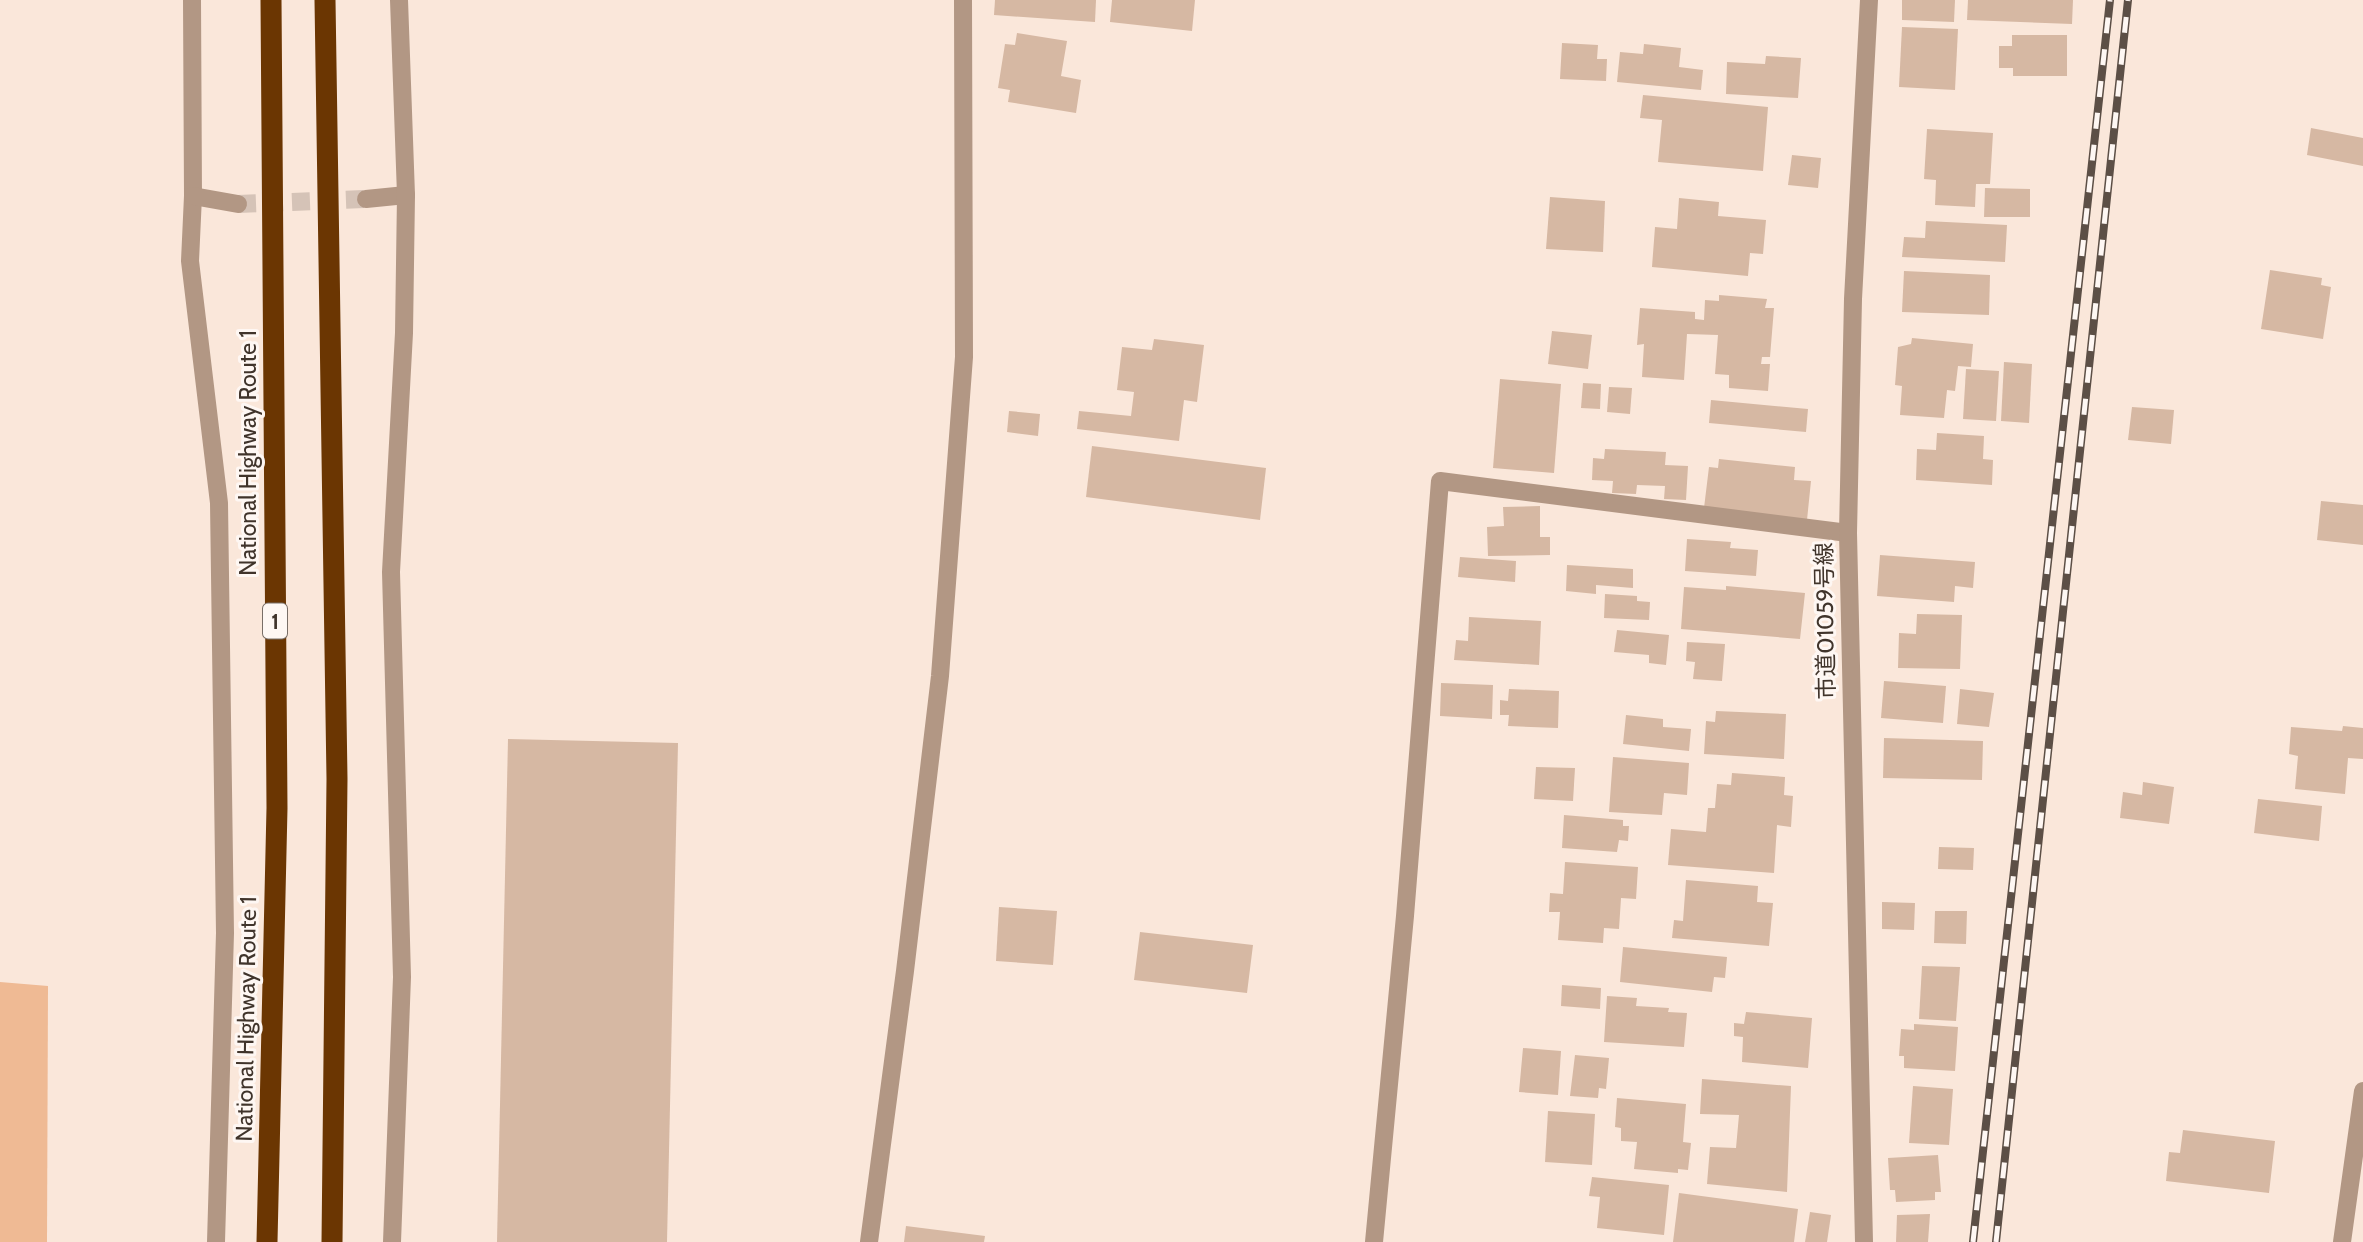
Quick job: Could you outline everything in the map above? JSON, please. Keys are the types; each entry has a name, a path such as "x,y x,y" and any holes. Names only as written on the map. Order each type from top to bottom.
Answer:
{"highway":[{"name":"National Highway Route 1","path":"267,1242 277,808 271,0"},
{"path":"325,0 337,779 332,1242"}],"street":[{"path":"192,0 193,196 190,261 219,503 225,933 216,1242"},
{"path":"392,1242 402,977 391,572 404,333 407,195 399,0"},
{"path":"869,1242 905,971 941,662 964,357 963,0"},
{"name":"市道01059号線","path":"1864,1242 1848,533 1853,299 1868,0"},
{"path":"366,199 407,195"},
{"path":"193,196 238,204"},
{"path":"1374,1242 1405,916 1440,481 1848,533"},
{"path":"2342,1242 2363,1091"}],"shaded area":[{"path":"0,982 48,986 47,1242 0,1242"}],"building":[{"path":"995,0 1096,0 1095,22 994,15"},
{"path":"1112,0 1195,0 1192,31 1110,22"},
{"path":"1902,0 1955,0 1954,22 1902,20"},
{"path":"1968,0 2073,0 2072,24 1967,20"},
{"path":"1902,27 1958,29 1955,90 1899,87"},
{"path":"1017,33 1067,41 1061,76 1081,80 1076,113 1008,102 1010,90 998,88 1005,44 1015,45"},
{"path":"2012,35 2067,35 2067,76 2013,76 2013,68 1999,68 1999,46 2012,46"},
{"path":"1562,43 1598,45 1597,59 1607,59 1606,81 1560,79"},
{"path":"1644,44 1681,48 1679,67 1703,70 1701,90 1617,82 1620,52 1643,54"},
{"path":"1766,56 1801,58 1798,98 1726,94 1727,62 1765,64"},
{"path":"1643,95 1768,107 1763,171 1658,162 1662,120 1640,118"},
{"path":"2311,128 2363,138 2363,166 2307,155"},
{"path":"1927,129 1993,133 1990,184 1976,184 1975,207 1935,205 1936,180 1924,179"},
{"path":"1792,155 1821,158 1818,188 1788,185"},
{"path":"1985,188 2030,189 2030,217 1984,217"},
{"path":"1550,197 1605,201 1603,252 1546,249"},
{"path":"1679,198 1719,202 1718,216 1766,220 1763,254 1750,253 1748,276 1652,267 1655,227 1677,229"},
{"path":"1926,221 2007,225 2005,262 1902,257 1904,237 1925,238"},
{"path":"2270,270 2322,278 2321,285 2331,287 2323,339 2261,329"},
{"path":"1904,271 1990,275 1989,315 1902,312"},
{"path":"1719,295 1767,299 1765,308 1774,308 1770,357 1762,357 1761,364 1770,364 1768,391 1729,388 1729,375 1715,374 1718,335 1687,334 1684,380 1642,377 1644,344 1637,345 1640,308 1695,312 1695,319 1704,320 1705,300 1719,301"},
{"path":"1552,331 1592,335 1588,369 1548,364"},
{"path":"1912,338 1973,344 1971,367 1958,366 1955,391 1947,390 1944,418 1900,415 1902,386 1895,385 1898,347 1911,344"},
{"path":"1154,339 1204,345 1197,402 1184,400 1179,441 1077,429 1079,411 1131,416 1134,392 1117,390 1122,347 1152,350"},
{"path":"2004,362 2032,364 2029,423 2001,421"},
{"path":"1966,369 1999,371 1996,421 1963,419"},
{"path":"1500,379 1561,384 1554,473 1493,468"},
{"path":"1583,383 1601,384 1600,409 1581,408"},
{"path":"1609,387 1632,388 1630,414 1607,412"},
{"path":"1711,400 1808,409 1806,432 1709,423"},
{"path":"2132,407 2174,410 2171,444 2128,440"},
{"path":"1009,411 1040,414 1038,436 1007,432"},
{"path":"1937,433 1984,436 1983,459 1993,460 1992,485 1916,480 1917,449 1936,450"},
{"path":"1092,446 1266,468 1260,520 1086,497"},
{"path":"1605,449 1666,452 1665,465 1688,466 1686,500 1664,499 1665,486 1637,485 1636,494 1612,493 1613,481 1592,480 1593,458 1604,459"},
{"path":"1719,459 1795,467 1794,480 1811,481 1807,520 1704,508 1709,467 1718,468"},
{"path":"2321,501 2363,505 2363,545 2317,540"},
{"path":"1540,506 1540,537 1550,537 1550,555 1488,556 1487,527 1504,526 1503,507"},
{"path":"1687,539 1731,542 1730,548 1758,550 1756,576 1685,571"},
{"path":"1880,555 1975,562 1973,588 1955,586 1954,602 1877,596"},
{"path":"1460,557 1516,561 1515,582 1458,577"},
{"path":"1567,565 1633,569 1633,588 1596,585 1596,594 1566,591"},
{"path":"1726,586 1805,593 1800,639 1681,629 1684,587 1726,590"},
{"path":"1605,594 1637,596 1637,601 1650,602 1649,620 1604,618"},
{"path":"1917,614 1962,615 1960,669 1898,668 1899,633 1916,634"},
{"path":"1469,617 1541,621 1539,665 1454,660 1456,640 1468,641"},
{"path":"1617,630 1669,635 1666,665 1649,663 1649,655 1614,652"},
{"path":"1687,642 1725,644 1722,681 1693,679 1695,662 1686,661"},
{"path":"1884,681 1946,686 1943,723 1881,718"},
{"path":"1441,683 1493,685 1492,719 1440,716"},
{"path":"1509,689 1559,691 1558,728 1508,726 1509,715 1500,715 1500,700 1508,701"},
{"path":"1960,689 1994,693 1989,727 1957,724"},
{"path":"1716,711 1786,714 1784,759 1704,754 1706,721 1715,722"},
{"path":"1626,715 1663,719 1663,727 1691,729 1689,751 1623,744"},
{"path":"2343,726 2363,728 2363,759 2348,758 2345,794 2295,789 2298,756 2289,754 2291,727 2342,731"},
{"path":"1884,738 1983,741 1982,780 1883,778"},
{"path":"508,739 678,743 667,1242 497,1242"},
{"path":"1613,757 1689,763 1687,795 1664,793 1662,815 1609,812"},
{"path":"1536,767 1575,768 1573,801 1534,799"},
{"path":"1732,773 1785,777 1784,795 1793,796 1791,827 1777,825 1774,873 1668,865 1671,829 1706,832 1708,808 1715,808 1717,784 1731,785"},
{"path":"2143,782 2174,787 2169,824 2120,818 2123,792 2142,795"},
{"path":"2258,799 2322,806 2319,841 2254,833"},
{"path":"1564,815 1623,820 1623,826 1629,826 1628,841 1619,840 1617,852 1562,848"},
{"path":"1939,847 1974,848 1973,870 1938,869"},
{"path":"1565,862 1638,867 1636,899 1621,898 1619,929 1604,928 1603,943 1558,940 1560,912 1549,912 1550,893 1563,894"},
{"path":"1686,880 1758,886 1757,902 1773,903 1769,946 1672,938 1674,920 1683,921"},
{"path":"1882,902 1915,903 1914,930 1882,929"},
{"path":"999,907 1057,911 1053,965 996,961"},
{"path":"1935,911 1967,911 1966,944 1934,943"},
{"path":"1140,932 1253,945 1247,993 1134,980"},
{"path":"1623,947 1727,957 1725,978 1714,977 1712,992 1620,982"},
{"path":"1922,966 1960,967 1956,1021 1919,1019"},
{"path":"1562,985 1601,988 1600,1009 1561,1006"},
{"path":"1607,996 1637,998 1636,1006 1669,1008 1668,1012 1687,1013 1684,1047 1604,1042"},
{"path":"1746,1012 1812,1018 1808,1068 1742,1062 1743,1037 1734,1036 1734,1023 1744,1024"},
{"path":"1914,1024 1958,1027 1955,1071 1904,1068 1904,1056 1899,1056 1901,1029 1914,1030"},
{"path":"1523,1048 1561,1051 1558,1095 1519,1092"},
{"path":"1575,1055 1609,1058 1606,1089 1599,1088 1598,1098 1570,1096"},
{"path":"1702,1079 1791,1086 1787,1192 1707,1184 1710,1147 1736,1148 1739,1115 1700,1114"},
{"path":"1913,1086 1953,1089 1949,1145 1909,1143"},
{"path":"1617,1098 1686,1104 1683,1142 1691,1143 1688,1170 1678,1169 1678,1173 1634,1169 1637,1142 1621,1141 1621,1128 1615,1127"},
{"path":"1548,1111 1595,1114 1592,1165 1545,1162"},
{"path":"2183,1130 2275,1141 2269,1193 2166,1181 2169,1152 2180,1153"},
{"path":"1938,1155 1941,1192 1935,1192 1935,1200 1896,1202 1895,1190 1890,1190 1888,1158"},
{"path":"1592,1177 1669,1185 1664,1235 1597,1228 1600,1197 1589,1196"},
{"path":"1679,1193 1798,1209 1794,1242 1673,1242"},
{"path":"1810,1212 1831,1215 1827,1242 1805,1242"},
{"path":"1930,1214 1928,1242 1896,1242 1897,1215"},
{"path":"906,1226 985,1236 984,1242 904,1242"}],"tunnel":[{"path":"238,204 366,199"}],"railway":[{"path":"1973,1242 2110,0"},
{"path":"1996,1242 2128,0"}]}
